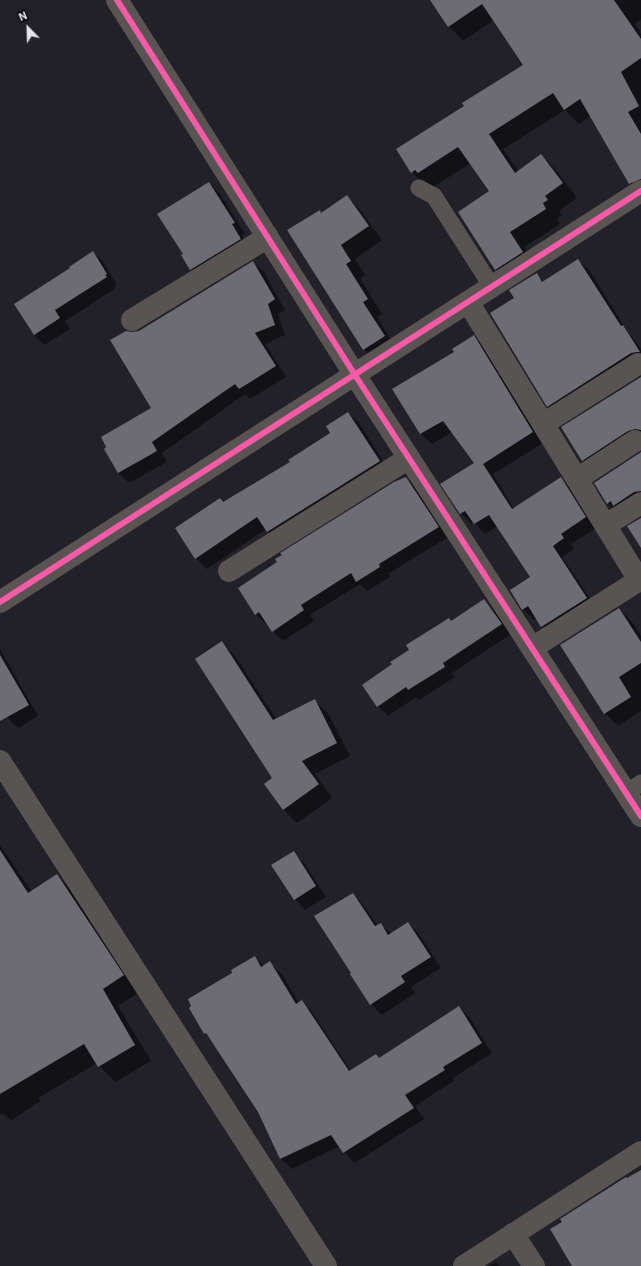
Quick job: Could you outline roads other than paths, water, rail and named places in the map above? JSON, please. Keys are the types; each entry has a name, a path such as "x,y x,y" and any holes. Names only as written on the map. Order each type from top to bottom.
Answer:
{"street":[{"path":"117,0 355,375 532,648 633,788 641,816"},
{"path":"0,602 641,191"},
{"path":"132,320 268,237"},
{"path":"468,302 640,579 532,648"},
{"path":"543,424 638,364"},
{"path":"577,479 635,441"},
{"path":"229,571 409,458"},
{"path":"606,525 641,503"},
{"path":"0,761 326,1266"},
{"path":"464,1266 641,1152"},
{"path":"513,1234 534,1266"}],"lane":[{"path":"419,188 434,196 492,287"}]}
